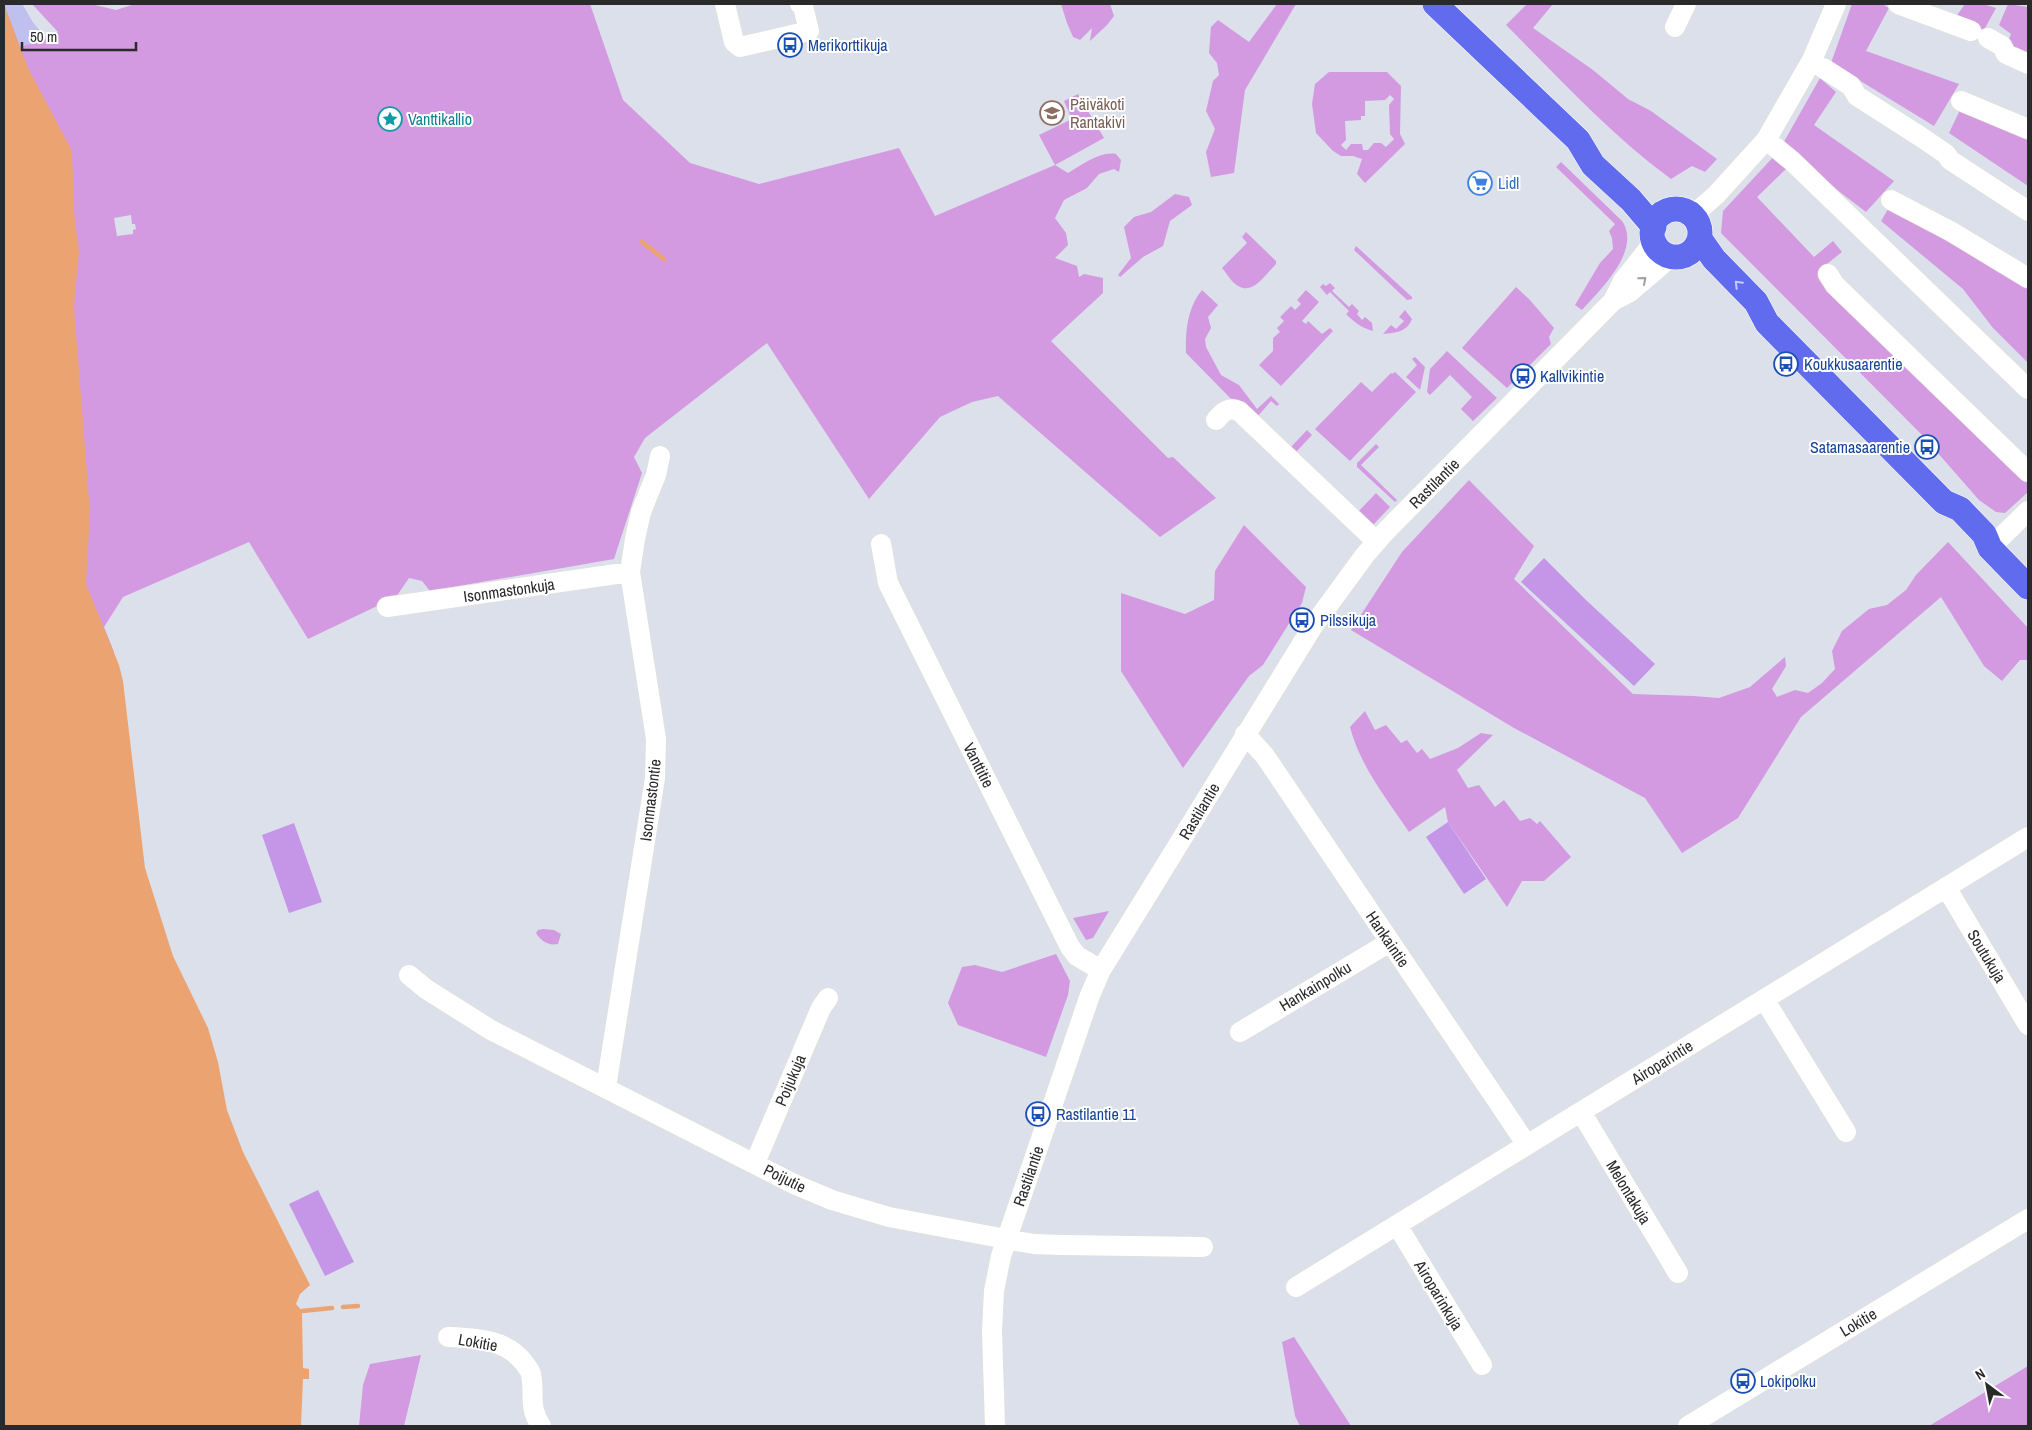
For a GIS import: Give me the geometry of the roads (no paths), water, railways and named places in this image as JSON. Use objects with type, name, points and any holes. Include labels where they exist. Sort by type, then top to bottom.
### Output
[{"type":"main road","points":[[1435,4],[1578,140],[1593,165],[1631,200],[1665,246],[1702,271],[1744,313],[1767,322]]},
{"type":"main road","points":[[1578,140],[1604,152],[1649,196],[1688,222],[1714,259],[1756,302],[1767,322],[1944,502],[1960,509],[1984,534],[1990,548],[2028,587]]},
{"type":"main road","points":[[1665,246],[1660,216],[1688,222]]},
{"type":"main road","points":[[1665,246],[1693,251],[1688,222]]},
{"type":"street","points":[[725,4],[734,42],[740,48],[809,32],[803,6],[800,4]]},
{"type":"street","points":[[1675,27],[1686,4]]},
{"type":"street","points":[[1688,222],[1716,195],[1766,140],[1812,60],[1836,4]]},
{"type":"street","points":[[1898,4],[1980,35],[2002,46],[2006,54],[2028,64]]},
{"type":"street","points":[[1823,68],[1851,86],[1857,96],[1921,137],[1946,154],[1950,160],[2028,211]]},
{"type":"street","points":[[1961,100],[2028,129]]},
{"type":"street","points":[[1775,147],[1792,161],[2028,389]]},
{"type":"street","points":[[1891,200],[1952,232],[2028,278]]},
{"type":"street","name":"Rastilantie","points":[[995,1426],[992,1331],[994,1291],[1006,1239],[1090,995],[1101,970],[1313,626],[1376,541],[1613,300],[1623,281],[1665,246]]},
{"type":"street","points":[[1828,274],[1835,285],[2028,472]]},
{"type":"street","points":[[1216,420],[1226,410],[1234,409],[1239,411],[1376,541]]},
{"type":"street","name":"Isonmastontie","points":[[606,1087],[653,788],[656,758],[655,732],[630,572],[641,512],[656,475],[660,456]]},
{"type":"street","points":[[1990,548],[2028,511]]},
{"type":"street","name":"Vanttitie","points":[[881,544],[888,584],[1070,947],[1077,956],[1101,970]]},
{"type":"street","name":"Isonmastonkuja","points":[[387,607],[630,572]]},
{"type":"street","name":"Hankaintie","points":[[1245,734],[1265,756],[1527,1145]]},
{"type":"street","name":"Airoparintie","points":[[1296,1287],[2028,837]]},
{"type":"street","name":"Soutukuja","points":[[1946,887],[2028,1025]]},
{"type":"street","name":"Hankainpolku","points":[[1240,1032],[1390,942]]},
{"type":"street","name":"Poijutie","points":[[409,975],[426,989],[491,1030],[794,1184],[857,1209],[888,1217],[1034,1244],[1203,1247]]},
{"type":"street","name":"Poijukuja","points":[[755,1163],[821,1008],[828,998]]},
{"type":"street","points":[[1764,999],[1846,1132]]},
{"type":"street","name":"Melontakuja","points":[[1581,1112],[1678,1272]]},
{"type":"street","name":"Lokitie","points":[[1688,1426],[2028,1219]]},
{"type":"street","name":"Airoparinkuja","points":[[1397,1225],[1482,1365]]},
{"type":"street","name":"Lokitie","points":[[448,1337],[497,1342],[521,1358],[530,1372],[533,1409],[540,1426]]},
{"type":"waterway","points":[[642,242],[664,259]]},
{"type":"waterway","points":[[343,1307],[358,1306]]},
{"type":"waterway","points":[[302,1311],[332,1308]]},
{"type":"place","name":"Merikorttikuja","points":[[790,45]]},
{"type":"place","name":"Päiväkoti Rantakivi","points":[[1052,113]]},
{"type":"place","name":"Vanttikallio","points":[[390,119]]},
{"type":"place","name":"Lidl","points":[[1480,183]]},
{"type":"place","name":"Koukkusaarentie","points":[[1786,364]]},
{"type":"place","name":"Kallvikintie","points":[[1523,376]]},
{"type":"place","name":"Satamasaarentie","points":[[1927,447]]},
{"type":"place","name":"Pilssikuja","points":[[1302,620]]},
{"type":"place","name":"Rastilantie 11","points":[[1038,1114]]},
{"type":"place","name":"Lokipolku","points":[[1743,1381]]}]
